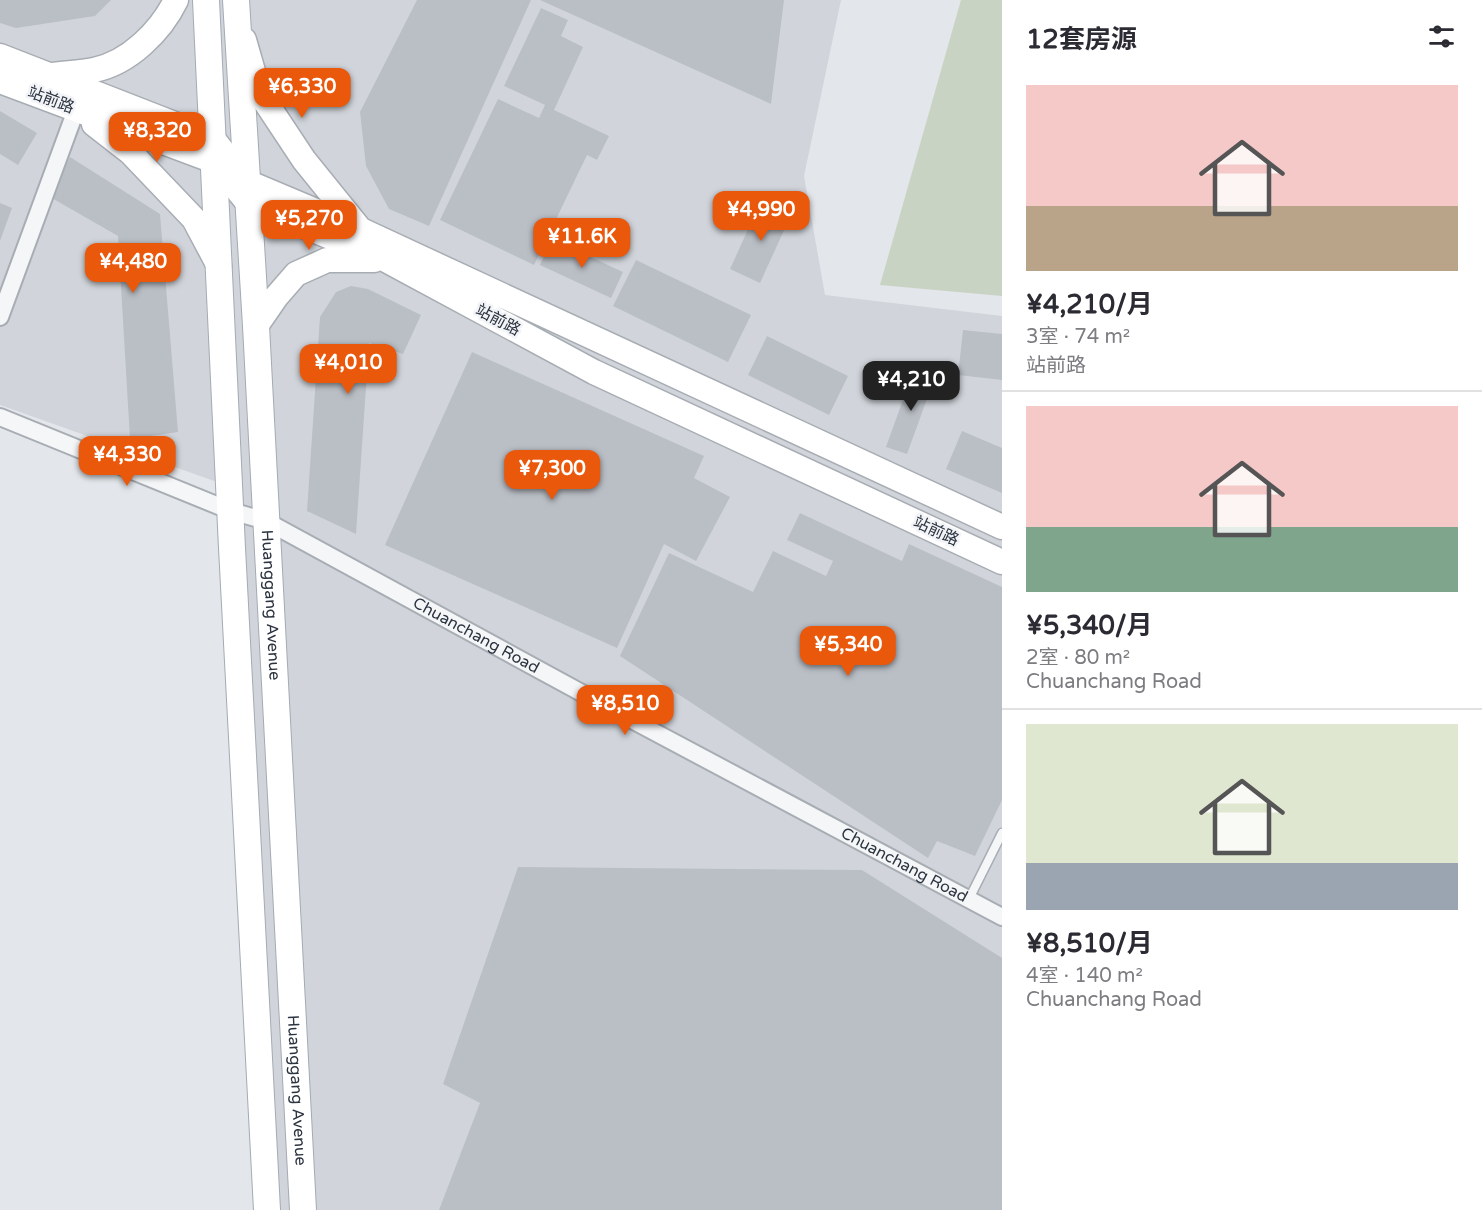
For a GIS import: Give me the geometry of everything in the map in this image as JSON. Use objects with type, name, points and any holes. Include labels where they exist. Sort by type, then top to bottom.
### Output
[{"type":"main road","points":[[206,0],[267,1210]]},
{"type":"main road","name":"Huanggang Avenue","points":[[236,6],[256,326],[303,1210]]},
{"type":"street","points":[[47,75],[95,70],[118,61],[139,47],[160,26],[177,0]]},
{"type":"street","points":[[236,6],[259,92],[304,160],[361,230]]},
{"type":"street","name":"站前路","points":[[0,56],[213,150],[248,192],[386,260],[594,372],[1002,562]]},
{"type":"street","name":"站前路","points":[[0,81],[76,110],[213,150]]},
{"type":"street","points":[[0,317],[76,110],[130,152],[194,219],[219,266]]},
{"type":"street","name":"站前路","points":[[248,192],[361,230],[1002,527]]},
{"type":"street","points":[[256,326],[276,297],[296,274],[327,260],[386,260]]},
{"type":"street","name":"Chuanchang Road","points":[[0,417],[231,511],[266,521],[602,704],[1002,917]]},
{"type":"lane","points":[[969,899],[1002,832]]},
{"type":"shaded area","points":[[0,0],[841,0],[804,176],[825,295],[1002,316],[1002,1210],[258,1210],[217,482],[0,405]]},
{"type":"green space","points":[[961,0],[1002,0],[1002,296],[880,285]]},
{"type":"building","points":[[0,0],[111,0],[95,16],[16,28],[0,23]]},
{"type":"building","points":[[417,0],[531,0],[429,226],[389,209],[366,166],[360,112]]},
{"type":"building","points":[[540,0],[784,0],[771,104]]},
{"type":"building","points":[[541,8],[568,20],[561,36],[583,47],[554,110],[609,136],[597,160],[587,155],[534,265],[440,220],[498,99],[539,118],[545,105],[504,86]]},
{"type":"building","points":[[0,111],[37,133],[18,165],[0,154]]},
{"type":"building","points":[[70,157],[160,214],[178,432],[130,439],[118,236],[50,197]]},
{"type":"building","points":[[761,201],[791,215],[760,283],[730,269]]},
{"type":"building","points":[[0,203],[12,208],[0,241]]},
{"type":"building","points":[[552,239],[623,272],[611,298],[540,265]]},
{"type":"building","points":[[636,260],[751,315],[728,362],[613,306]]},
{"type":"building","points":[[351,286],[368,289],[421,315],[403,354],[369,343],[356,534],[307,511],[320,317],[336,292]]},
{"type":"building","points":[[963,330],[1002,334],[1002,380],[958,375]]},
{"type":"building","points":[[767,336],[848,376],[829,415],[748,375]]},
{"type":"building","points":[[472,352],[704,456],[694,478],[730,497],[696,561],[664,544],[617,648],[385,545]]},
{"type":"building","points":[[914,369],[935,377],[907,454],[886,447]]},
{"type":"building","points":[[962,431],[1002,448],[1002,493],[946,469]]},
{"type":"building","points":[[800,513],[902,561],[909,544],[1002,587],[1002,800],[975,856],[937,841],[928,858],[620,656],[669,553],[753,592],[773,551],[826,576],[833,561],[787,540]]},
{"type":"building","points":[[518,867],[862,870],[1002,958],[1002,1210],[439,1210],[480,1103],[443,1084]]}]
